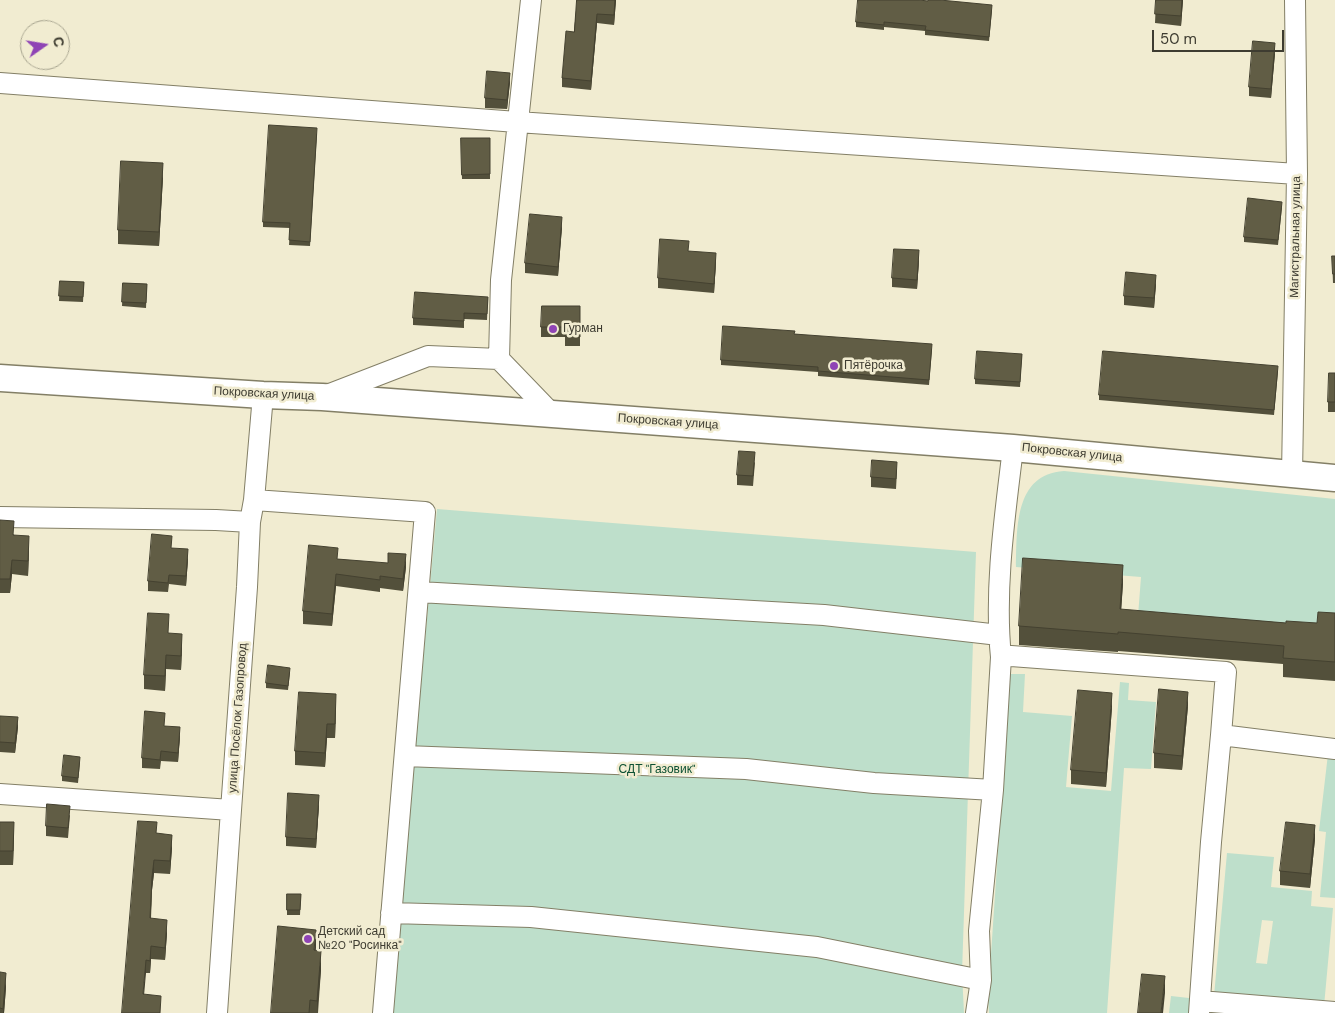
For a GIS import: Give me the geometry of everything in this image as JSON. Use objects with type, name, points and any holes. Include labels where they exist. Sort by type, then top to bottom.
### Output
[{"type":"main road","name":"Покровская улица","points":[[0,378],[322,397],[1013,448],[1335,478]]},
{"type":"street","points":[[499,360],[501,280],[531,0]]},
{"type":"street","name":"Магистральная улица","points":[[1292,475],[1297,174],[1295,0]]},
{"type":"street","points":[[0,83],[517,122],[1297,174]]},
{"type":"street","points":[[322,397],[428,356],[499,360],[552,414]]},
{"type":"street","name":"улица Посёлок Газопровод","points":[[0,794],[231,810],[250,522],[254,500],[263,395]]},
{"type":"street","points":[[976,1013],[981,980],[979,931],[993,790],[1001,657],[999,635],[1002,536],[1013,448]]},
{"type":"street","points":[[254,500],[425,512],[383,1013]]},
{"type":"street","points":[[0,517],[250,522]]},
{"type":"street","points":[[419,592],[824,616],[999,635]]},
{"type":"street","points":[[1001,657],[1226,672],[1211,842],[1200,1007],[1335,1012]]},
{"type":"street","points":[[1221,735],[1335,748]]},
{"type":"street","points":[[405,756],[746,769],[874,783],[993,790]]},
{"type":"street","points":[[217,1013],[231,810]]},
{"type":"street","points":[[391,913],[531,917],[817,946],[981,980]]},
{"type":"green space","points":[[1064,471],[1335,499],[1335,629],[1138,616],[1141,577],[1016,567],[1018,521],[1027,493],[1036,482],[1048,474]]},
{"type":"green space","name":"СДТ \"Газовик\"","points":[[437,509],[976,552],[962,973],[964,1013],[391,1013]]},
{"type":"green space","points":[[1010,674],[1025,674],[1023,712],[1072,716],[1066,787],[1111,791],[1120,682],[1129,683],[1128,700],[1156,702],[1151,769],[1124,768],[1107,1013],[989,1013],[988,998]]},
{"type":"green space","points":[[1328,754],[1335,755],[1335,898],[1320,897],[1326,832],[1319,831]]},
{"type":"green space","points":[[1227,853],[1274,857],[1271,887],[1312,891],[1311,906],[1333,908],[1324,1006],[1214,996]],"holes":[[[1262,920],[1273,921],[1267,964],[1256,963]]]},
{"type":"green space","points":[[1171,996],[1198,999],[1197,1013],[1169,1013]]},
{"type":"building","points":[[577,0],[615,0],[614,15],[597,14],[591,81],[562,78],[566,31],[574,32]]},
{"type":"building","points":[[858,0],[940,0],[992,5],[989,37],[925,30],[926,26],[884,22],[884,25],[856,22]]},
{"type":"building","points":[[1156,0],[1182,0],[1181,16],[1155,14]]},
{"type":"building","points":[[1253,41],[1275,43],[1271,89],[1249,87]]},
{"type":"building","points":[[487,71],[510,73],[507,100],[485,98]]},
{"type":"building","points":[[269,125],[317,128],[310,242],[289,240],[290,223],[263,222]]},
{"type":"building","points":[[461,138],[490,138],[490,174],[462,175]]},
{"type":"building","points":[[121,161],[163,163],[159,232],[118,230]]},
{"type":"building","points":[[1248,198],[1282,202],[1278,240],[1244,237]]},
{"type":"building","points":[[530,214],[562,217],[558,267],[525,263]]},
{"type":"building","points":[[660,239],[689,241],[688,251],[716,253],[714,284],[658,278]]},
{"type":"building","points":[[894,249],[919,250],[917,280],[892,278]]},
{"type":"building","points":[[1332,256],[1335,256],[1335,274],[1333,274]]},
{"type":"building","points":[[1126,272],[1156,275],[1154,298],[1124,296]]},
{"type":"building","points":[[60,281],[84,282],[83,297],[59,296]]},
{"type":"building","points":[[123,283],[147,284],[146,303],[122,302]]},
{"type":"building","points":[[415,292],[488,297],[487,314],[464,313],[464,321],[413,318]]},
{"type":"building","points":[[542,306],[580,306],[580,337],[565,336],[565,327],[541,327]]},
{"type":"building","points":[[723,326],[795,331],[794,334],[932,344],[929,380],[818,371],[818,367],[721,360]]},
{"type":"building","points":[[977,351],[1022,354],[1020,382],[975,379]]},
{"type":"building","points":[[1103,351],[1278,366],[1274,410],[1099,395]]},
{"type":"building","points":[[1329,373],[1335,373],[1335,402],[1328,402]]},
{"type":"building","points":[[739,451],[755,452],[753,476],[737,475]]},
{"type":"building","points":[[872,460],[897,462],[896,479],[871,477]]},
{"type":"building","points":[[0,520],[14,521],[13,535],[29,536],[28,561],[12,560],[10,579],[0,579]]},
{"type":"building","points":[[152,534],[172,536],[171,548],[188,549],[186,576],[169,575],[168,583],[148,581]]},
{"type":"building","points":[[309,545],[338,548],[337,559],[388,563],[388,553],[406,554],[403,579],[380,576],[380,580],[336,574],[332,614],[303,611]]},
{"type":"building","points":[[1023,558],[1123,565],[1120,609],[1286,623],[1286,621],[1317,623],[1318,612],[1335,613],[1335,662],[1283,658],[1284,646],[1019,626]]},
{"type":"building","points":[[148,613],[169,614],[168,633],[182,634],[181,656],[166,655],[165,676],[144,675]]},
{"type":"building","points":[[268,665],[290,668],[288,686],[266,683]]},
{"type":"building","points":[[1159,689],[1188,692],[1182,756],[1154,753]]},
{"type":"building","points":[[1078,690],[1112,693],[1106,773],[1071,770]]},
{"type":"building","points":[[299,692],[336,694],[335,724],[327,724],[325,753],[295,751]]},
{"type":"building","points":[[145,711],[165,713],[164,726],[180,727],[178,753],[161,751],[160,760],[142,758]]},
{"type":"building","points":[[0,716],[18,717],[15,743],[0,742]]},
{"type":"building","points":[[64,755],[80,757],[78,778],[62,776]]},
{"type":"building","points":[[288,793],[319,795],[316,839],[286,837]]},
{"type":"building","points":[[47,804],[70,806],[68,828],[46,826]]},
{"type":"building","points":[[138,821],[157,822],[156,833],[172,835],[170,861],[154,860],[152,877],[150,918],[167,920],[165,948],[151,946],[150,961],[146,960],[143,994],[161,996],[160,1013],[122,1013]]},
{"type":"building","points":[[0,822],[14,822],[13,851],[0,851]]},
{"type":"building","points":[[1286,822],[1315,825],[1310,874],[1280,871]]},
{"type":"building","points":[[287,894],[301,894],[300,910],[287,910]]},
{"type":"building","points":[[278,926],[316,930],[314,950],[321,951],[317,1001],[310,1000],[309,1013],[271,1013]]},
{"type":"building","points":[[0,972],[6,973],[3,1009],[0,1008]]},
{"type":"building","points":[[1142,974],[1165,976],[1161,1013],[1138,1013]]},
{"type":"place","name":"Гурман","points":[[553,329]]},
{"type":"place","name":"Пятёрочка","points":[[834,366]]},
{"type":"place","name":"Детский сад №20 \"Росинка\"","points":[[308,939]]}]
